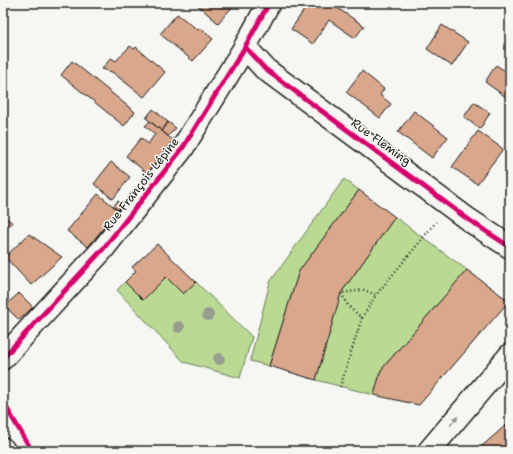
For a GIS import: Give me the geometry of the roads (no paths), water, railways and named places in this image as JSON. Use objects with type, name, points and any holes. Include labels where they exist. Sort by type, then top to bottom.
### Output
[{"type":"street","name":"Rue François Lépine","points":[[3,358],[103,249],[182,149],[245,47],[269,3]]},
{"type":"street","name":"Rue Fleming","points":[[245,47],[264,69],[450,205],[510,246]]},
{"type":"street","points":[[429,451],[510,355]]}]
